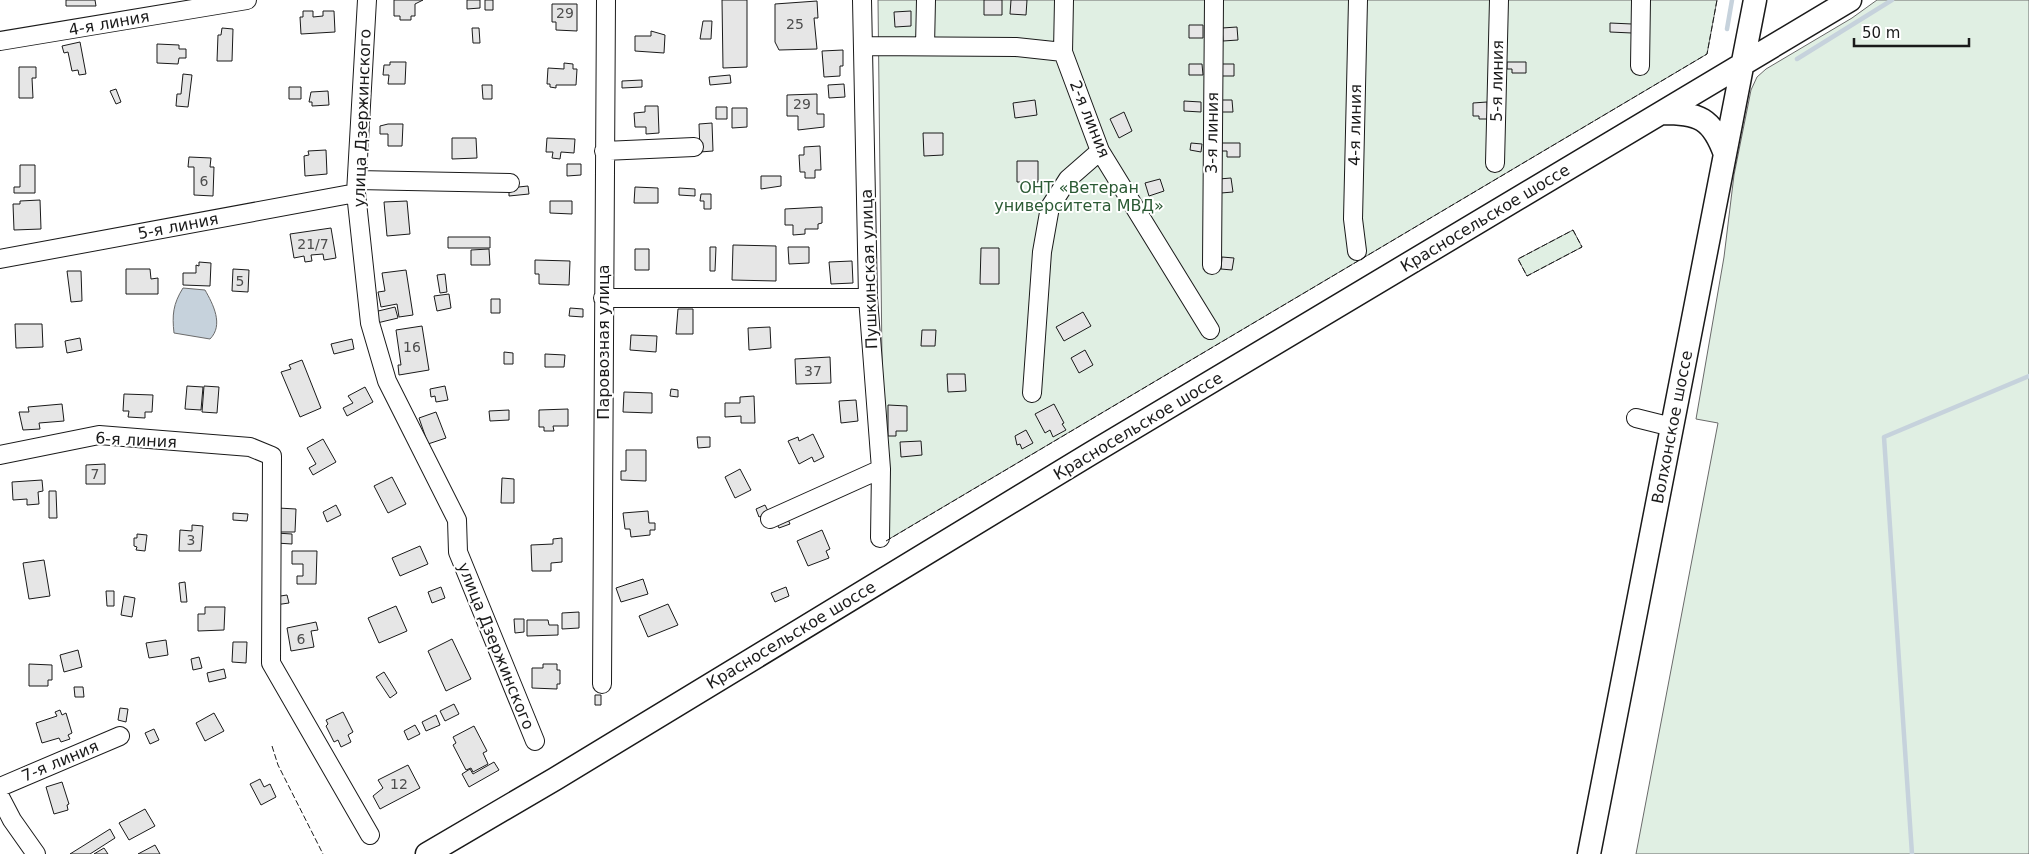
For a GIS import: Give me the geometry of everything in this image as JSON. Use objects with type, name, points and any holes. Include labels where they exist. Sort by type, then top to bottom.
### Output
[{"type":"main road","name":"Волхонское шоссе","points":[[1589,854],[1755,0]]},
{"type":"main road","name":"Красносельское шоссе","points":[[427,854],[572,769],[1090,454],[1850,0]]},
{"type":"main road","points":[[1662,112],[1692,115],[1714,128],[1725,154]]},
{"type":"street","name":"4-я линия","points":[[0,42],[247,0]]},
{"type":"street","name":"улица Дзержинского","points":[[367,0],[356,186],[370,323],[387,381],[457,520],[458,552],[535,741]]},
{"type":"street","name":"Паровозная улица","points":[[602,684],[606,0]]},
{"type":"street","name":"Пушкинская улица","points":[[862,0],[868,298],[881,469],[880,538]]},
{"type":"street","points":[[925,46],[926,0]]},
{"type":"street","name":"2-я линия","points":[[1064,0],[1063,52],[1100,151],[1210,330]]},
{"type":"street","name":"3-я линия","points":[[1212,265],[1214,0]]},
{"type":"street","name":"4-я линия","points":[[1357,251],[1353,219],[1358,0]]},
{"type":"street","name":"5-я линия","points":[[1495,163],[1499,0]]},
{"type":"street","points":[[1640,66],[1641,0]]},
{"type":"street","points":[[863,46],[1016,47],[1063,52]]},
{"type":"street","points":[[604,151],[694,147]]},
{"type":"street","points":[[1032,393],[1042,252],[1050,207],[1068,178],[1100,151]]},
{"type":"street","name":"5-я линия","points":[[0,259],[356,186],[510,183]]},
{"type":"street","points":[[603,298],[868,298]]},
{"type":"street","points":[[1636,418],[1672,427]]},
{"type":"street","name":"6-я линия","points":[[0,455],[98,436],[250,447],[272,456],[271,663],[370,835]]},
{"type":"street","points":[[770,519],[881,469]]},
{"type":"street","name":"7-я линия","points":[[0,787],[120,736]]},
{"type":"street","points":[[0,797],[12,820],[36,854]]},
{"type":"green space","name":"ОНТ «Ветеран университета МВД»","points":[[878,0],[1717,0],[1707,54],[884,542]]},
{"type":"green space","points":[[1877,0],[2029,0],[2029,854],[1636,854],[1718,423],[1696,419],[1724,257],[1734,175],[1751,90],[1757,77],[1766,69],[1852,18]]},
{"type":"green space","points":[[1573,230],[1582,247],[1527,276],[1518,259]]},
{"type":"shaded area","points":[[183,288],[205,290],[214,308],[217,321],[214,333],[210,339],[174,333],[174,310]]},
{"type":"building","points":[[66,0],[95,0],[96,6],[66,6]]},
{"type":"building","points":[[394,0],[423,0],[415,4],[415,16],[411,16],[411,20],[400,20],[400,16],[394,16]]},
{"type":"building","points":[[467,0],[480,0],[480,8],[467,9]]},
{"type":"building","points":[[485,0],[493,0],[493,10],[485,10]]},
{"type":"building","points":[[722,0],[747,0],[747,67],[723,68]]},
{"type":"building","points":[[984,0],[1002,0],[1002,15],[984,15]]},
{"type":"building","points":[[1011,0],[1027,0],[1026,15],[1010,14]]},
{"type":"building","points":[[817,1],[818,18],[814,18],[817,49],[779,50],[775,42],[775,4]]},
{"type":"building","points":[[552,4],[577,4],[577,31],[556,30],[556,22],[552,22]]},
{"type":"building","points":[[303,11],[313,11],[313,17],[323,16],[323,11],[334,11],[335,32],[301,34],[300,17],[303,17]]},
{"type":"building","points":[[911,11],[911,26],[895,27],[894,12]]},
{"type":"building","points":[[703,21],[712,21],[711,39],[700,39]]},
{"type":"building","points":[[1610,23],[1632,24],[1632,33],[1610,32]]},
{"type":"building","points":[[1189,25],[1203,25],[1203,38],[1189,38]]},
{"type":"building","points":[[1237,27],[1238,40],[1223,41],[1222,28]]},
{"type":"building","points":[[222,28],[233,29],[232,61],[217,61],[218,35],[221,35]]},
{"type":"building","points":[[472,28],[479,28],[480,43],[473,43]]},
{"type":"building","points":[[651,31],[665,35],[664,53],[635,51],[635,36],[651,36]]},
{"type":"building","points":[[80,42],[86,74],[79,75],[78,70],[72,71],[68,52],[64,53],[62,46]]},
{"type":"building","points":[[157,44],[179,45],[179,49],[186,49],[186,58],[179,58],[178,64],[157,63]]},
{"type":"building","points":[[843,50],[843,66],[840,66],[840,76],[824,77],[822,51]]},
{"type":"building","points":[[390,62],[406,62],[405,84],[388,84],[389,75],[383,75],[384,65],[390,65]]},
{"type":"building","points":[[1507,62],[1526,62],[1526,73],[1512,73],[1512,69],[1507,69]]},
{"type":"building","points":[[564,63],[573,64],[573,69],[577,69],[576,85],[556,85],[556,88],[550,87],[550,84],[547,84],[548,68],[564,69]]},
{"type":"building","points":[[1189,64],[1202,64],[1203,75],[1189,75]]},
{"type":"building","points":[[1221,64],[1234,64],[1234,76],[1221,76]]},
{"type":"building","points":[[19,67],[36,67],[36,78],[32,78],[33,98],[19,98]]},
{"type":"building","points":[[183,74],[192,75],[188,107],[176,106],[177,94],[181,94]]},
{"type":"building","points":[[730,75],[731,83],[710,85],[709,77]]},
{"type":"building","points":[[642,80],[642,87],[622,88],[622,81]]},
{"type":"building","points":[[844,84],[845,97],[829,98],[828,85]]},
{"type":"building","points":[[482,85],[492,85],[492,99],[483,99]]},
{"type":"building","points":[[289,87],[301,87],[301,99],[289,99]]},
{"type":"building","points":[[116,89],[121,102],[116,104],[110,91]]},
{"type":"building","points":[[328,91],[329,105],[312,106],[312,102],[309,102],[311,92]]},
{"type":"building","points":[[817,94],[817,114],[824,114],[824,127],[798,130],[798,116],[787,116],[787,95]]},
{"type":"building","points":[[1035,100],[1037,115],[1015,118],[1013,103]]},
{"type":"building","points":[[1220,100],[1232,100],[1233,112],[1221,112]]},
{"type":"building","points":[[1184,101],[1201,102],[1201,112],[1184,111]]},
{"type":"building","points":[[1487,102],[1488,119],[1479,119],[1479,116],[1473,116],[1473,103]]},
{"type":"building","points":[[645,106],[658,106],[659,133],[646,134],[646,127],[635,127],[634,113],[645,112]]},
{"type":"building","points":[[716,107],[727,107],[727,119],[716,119]]},
{"type":"building","points":[[732,108],[747,108],[747,127],[732,128]]},
{"type":"building","points":[[1124,112],[1132,131],[1119,138],[1110,119]]},
{"type":"building","points":[[712,123],[713,151],[700,152],[699,124]]},
{"type":"building","points":[[403,124],[402,146],[388,146],[388,134],[380,134],[380,126]]},
{"type":"building","points":[[923,133],[943,133],[943,155],[924,156]]},
{"type":"building","points":[[452,138],[476,138],[477,158],[452,159]]},
{"type":"building","points":[[547,138],[575,139],[574,153],[561,152],[560,159],[552,158],[553,152],[546,152]]},
{"type":"building","points":[[1191,143],[1202,144],[1201,152],[1190,150]]},
{"type":"building","points":[[1220,143],[1240,143],[1240,157],[1227,157],[1227,151],[1221,151]]},
{"type":"building","points":[[820,146],[821,170],[815,170],[815,178],[805,178],[805,172],[800,172],[799,155],[804,155],[804,147]]},
{"type":"building","points":[[326,150],[327,174],[305,176],[304,156],[309,155],[308,151]]},
{"type":"building","points":[[189,157],[211,158],[210,167],[214,167],[213,196],[194,195],[194,167],[188,167]]},
{"type":"building","points":[[1017,161],[1038,161],[1038,182],[1017,182]]},
{"type":"building","points":[[567,164],[581,164],[581,175],[567,176]]},
{"type":"building","points":[[20,165],[35,165],[35,193],[14,193],[14,187],[20,187]]},
{"type":"building","points":[[761,176],[781,176],[781,186],[761,189]]},
{"type":"building","points":[[1231,178],[1233,192],[1221,193],[1219,179]]},
{"type":"building","points":[[1160,179],[1164,191],[1149,196],[1145,183]]},
{"type":"building","points":[[528,186],[529,194],[509,196],[509,188]]},
{"type":"building","points":[[635,187],[658,188],[658,203],[634,203]]},
{"type":"building","points":[[679,188],[695,189],[695,196],[679,195]]},
{"type":"building","points":[[701,194],[711,194],[711,209],[704,209],[704,201],[700,201]]},
{"type":"building","points":[[40,200],[41,229],[14,230],[13,204],[20,204],[20,201]]},
{"type":"building","points":[[407,201],[410,234],[387,236],[384,202]]},
{"type":"building","points":[[550,201],[572,201],[572,214],[550,213]]},
{"type":"building","points":[[822,207],[822,223],[818,224],[818,229],[805,229],[805,234],[793,235],[793,225],[785,225],[785,209]]},
{"type":"building","points":[[331,228],[336,258],[324,260],[323,254],[311,255],[312,261],[305,262],[304,256],[294,258],[290,234]]},
{"type":"building","points":[[448,237],[490,237],[490,248],[448,248]]},
{"type":"building","points":[[733,245],[776,246],[776,281],[732,280]]},
{"type":"building","points":[[710,247],[716,247],[715,271],[710,271]]},
{"type":"building","points":[[788,247],[809,247],[809,263],[789,264]]},
{"type":"building","points":[[981,248],[999,248],[999,284],[980,284]]},
{"type":"building","points":[[489,249],[490,265],[471,265],[471,250]]},
{"type":"building","points":[[635,249],[649,249],[649,270],[635,270]]},
{"type":"building","points":[[1222,257],[1234,258],[1232,270],[1221,269]]},
{"type":"building","points":[[535,260],[570,261],[569,285],[539,284],[539,274],[535,274]]},
{"type":"building","points":[[852,261],[853,283],[831,284],[829,262]]},
{"type":"building","points":[[199,262],[211,263],[210,286],[183,285],[183,273],[196,273],[196,265],[199,266]]},
{"type":"building","points":[[126,269],[150,269],[151,279],[158,278],[158,294],[126,294]]},
{"type":"building","points":[[233,269],[249,270],[248,292],[232,291]]},
{"type":"building","points":[[406,270],[413,315],[399,317],[397,304],[381,307],[378,292],[385,291],[382,273]]},
{"type":"building","points":[[67,271],[81,271],[82,301],[71,302]]},
{"type":"building","points":[[445,274],[447,292],[440,293],[437,275]]},
{"type":"building","points":[[449,294],[451,308],[437,311],[434,296]]},
{"type":"building","points":[[491,299],[500,299],[500,313],[491,313]]},
{"type":"building","points":[[395,307],[398,318],[377,323],[374,312]]},
{"type":"building","points":[[570,308],[583,309],[583,317],[569,316]]},
{"type":"building","points":[[678,309],[693,309],[693,334],[676,334]]},
{"type":"building","points":[[1083,312],[1091,326],[1064,341],[1056,327]]},
{"type":"building","points":[[15,324],[42,324],[43,347],[16,348]]},
{"type":"building","points":[[422,326],[429,370],[399,375],[398,365],[401,365],[396,330]]},
{"type":"building","points":[[770,327],[771,348],[749,350],[748,328]]},
{"type":"building","points":[[922,330],[936,330],[935,346],[921,346]]},
{"type":"building","points":[[631,335],[657,336],[656,352],[630,350]]},
{"type":"building","points":[[80,338],[82,350],[67,353],[65,341]]},
{"type":"building","points":[[352,339],[354,349],[334,354],[331,344]]},
{"type":"building","points":[[1085,350],[1093,365],[1079,373],[1071,358]]},
{"type":"building","points":[[504,352],[513,353],[513,364],[504,364]]},
{"type":"building","points":[[545,354],[565,355],[564,367],[545,367]]},
{"type":"building","points":[[830,357],[831,383],[796,384],[795,359]]},
{"type":"building","points":[[302,360],[321,408],[300,417],[281,372],[291,369],[289,365]]},
{"type":"building","points":[[947,374],[965,374],[966,391],[948,392]]},
{"type":"building","points":[[187,386],[203,387],[201,410],[185,409]]},
{"type":"building","points":[[204,386],[219,387],[217,413],[202,412]]},
{"type":"building","points":[[445,386],[448,400],[436,402],[435,396],[431,397],[430,389]]},
{"type":"building","points":[[365,387],[373,402],[347,416],[343,408],[353,403],[348,396]]},
{"type":"building","points":[[671,389],[678,390],[678,397],[670,396]]},
{"type":"building","points":[[624,392],[652,393],[652,413],[623,412]]},
{"type":"building","points":[[124,394],[153,395],[152,412],[145,412],[145,418],[128,417],[129,411],[123,411]]},
{"type":"building","points":[[754,396],[755,423],[741,423],[741,416],[725,417],[725,403],[740,403],[740,397]]},
{"type":"building","points":[[856,400],[858,421],[841,423],[839,401]]},
{"type":"building","points":[[62,404],[64,421],[39,423],[40,429],[23,430],[19,412],[29,412],[28,407]]},
{"type":"building","points":[[1054,404],[1066,430],[1053,437],[1050,430],[1045,433],[1035,414]]},
{"type":"building","points":[[888,405],[907,406],[907,431],[896,431],[896,436],[888,436]]},
{"type":"building","points":[[568,409],[568,426],[553,426],[554,431],[544,431],[544,427],[539,427],[539,410]]},
{"type":"building","points":[[509,410],[509,420],[490,421],[489,411]]},
{"type":"building","points":[[436,412],[446,438],[428,444],[419,418]]},
{"type":"building","points":[[1026,430],[1033,443],[1022,449],[1020,444],[1017,445],[1015,436]]},
{"type":"building","points":[[813,434],[824,457],[814,462],[812,457],[799,464],[788,441],[798,437],[799,441]]},
{"type":"building","points":[[697,437],[710,437],[710,447],[698,448]]},
{"type":"building","points":[[323,439],[336,462],[313,475],[309,468],[316,464],[307,448]]},
{"type":"building","points":[[921,441],[922,455],[901,457],[900,442]]},
{"type":"building","points":[[626,450],[646,450],[646,481],[621,480],[621,471],[626,471]]},
{"type":"building","points":[[105,464],[105,484],[86,484],[86,465]]},
{"type":"building","points":[[740,469],[751,490],[735,498],[725,477]]},
{"type":"building","points":[[392,477],[406,504],[388,513],[374,486]]},
{"type":"building","points":[[502,478],[514,479],[514,503],[501,503]]},
{"type":"building","points":[[42,480],[43,491],[38,492],[39,504],[27,505],[27,499],[13,500],[12,482]]},
{"type":"building","points":[[49,491],[56,491],[57,518],[49,518]]},
{"type":"building","points":[[336,505],[341,515],[327,522],[323,512]]},
{"type":"building","points":[[765,505],[769,513],[759,517],[756,509]]},
{"type":"building","points":[[278,508],[296,509],[295,532],[277,532]]},
{"type":"building","points":[[648,511],[649,523],[655,523],[655,530],[650,530],[650,535],[631,537],[630,529],[625,529],[623,513]]},
{"type":"building","points":[[233,513],[248,514],[247,521],[233,520]]},
{"type":"building","points":[[787,517],[790,524],[779,528],[776,522]]},
{"type":"building","points":[[192,525],[203,526],[201,551],[179,551],[180,530],[192,531]]},
{"type":"building","points":[[822,530],[830,549],[826,551],[829,558],[808,566],[797,541]]},
{"type":"building","points":[[276,533],[292,534],[292,544],[276,543]]},
{"type":"building","points":[[137,534],[147,535],[145,551],[136,550],[137,547],[134,546],[134,538],[137,538]]},
{"type":"building","points":[[562,538],[562,562],[551,563],[551,571],[532,571],[531,545],[553,544],[553,539]]},
{"type":"building","points":[[420,546],[428,564],[400,576],[392,558]]},
{"type":"building","points":[[292,551],[317,551],[316,584],[297,584],[297,576],[303,576],[303,564],[292,564]]},
{"type":"building","points":[[44,560],[50,596],[29,599],[23,563]]},
{"type":"building","points":[[643,579],[648,594],[621,602],[616,588]]},
{"type":"building","points":[[185,582],[187,602],[181,602],[179,583]]},
{"type":"building","points":[[441,587],[445,598],[432,603],[428,592]]},
{"type":"building","points":[[786,587],[789,596],[775,602],[771,593]]},
{"type":"building","points":[[106,591],[114,591],[114,606],[107,606]]},
{"type":"building","points":[[287,595],[289,603],[275,605],[274,597]]},
{"type":"building","points":[[124,596],[135,598],[132,617],[121,615]]},
{"type":"building","points":[[668,604],[678,625],[648,637],[639,616]]},
{"type":"building","points":[[396,606],[407,631],[379,643],[368,618]]},
{"type":"building","points":[[205,607],[225,607],[224,630],[198,631],[198,614],[205,614]]},
{"type":"building","points":[[579,612],[579,628],[562,629],[562,613]]},
{"type":"building","points":[[514,619],[524,619],[524,632],[515,633]]},
{"type":"building","points":[[527,620],[548,620],[549,625],[558,625],[558,635],[527,636]]},
{"type":"building","points":[[316,622],[318,630],[311,631],[314,647],[291,651],[287,628]]},
{"type":"building","points":[[452,639],[471,679],[446,691],[428,651]]},
{"type":"building","points":[[166,640],[168,655],[149,658],[146,643]]},
{"type":"building","points":[[233,642],[247,642],[246,663],[232,662]]},
{"type":"building","points":[[78,650],[82,667],[64,672],[60,655]]},
{"type":"building","points":[[199,657],[202,668],[193,670],[191,659]]},
{"type":"building","points":[[29,664],[52,665],[52,680],[48,680],[48,686],[29,686]]},
{"type":"building","points":[[543,664],[557,664],[557,670],[560,670],[560,684],[557,684],[557,689],[532,688],[532,668],[543,668]]},
{"type":"building","points":[[224,669],[226,678],[209,682],[207,673]]},
{"type":"building","points":[[384,672],[397,693],[390,698],[376,677]]},
{"type":"building","points":[[74,687],[83,687],[84,697],[75,697]]},
{"type":"building","points":[[595,695],[601,695],[601,705],[595,705]]},
{"type":"building","points":[[454,704],[459,714],[445,721],[440,711]]},
{"type":"building","points":[[120,708],[128,709],[126,722],[118,720]]},
{"type":"building","points":[[60,710],[62,715],[66,713],[72,733],[68,735],[70,739],[61,742],[59,738],[42,743],[36,723],[57,716],[55,712]]},
{"type":"building","points":[[343,712],[353,732],[348,735],[351,742],[341,747],[338,740],[334,742],[326,726],[328,724],[326,720]]},
{"type":"building","points":[[214,713],[224,731],[205,741],[196,723]]},
{"type":"building","points":[[436,715],[440,725],[426,731],[422,722]]},
{"type":"building","points":[[415,725],[420,734],[408,740],[404,731]]},
{"type":"building","points":[[474,726],[487,751],[483,753],[488,764],[473,772],[471,768],[466,770],[453,745],[456,743],[453,737]]},
{"type":"building","points":[[154,729],[159,740],[150,744],[145,733]]},
{"type":"building","points":[[494,762],[499,770],[469,787],[462,774],[470,769],[473,774]]},
{"type":"building","points":[[408,765],[420,788],[380,809],[373,796],[383,788],[378,780]]},
{"type":"building","points":[[260,779],[264,787],[270,784],[276,797],[261,805],[250,784]]},
{"type":"building","points":[[62,782],[69,804],[67,805],[68,810],[54,814],[46,787]]},
{"type":"building","points":[[145,809],[155,826],[129,840],[119,823]]},
{"type":"building","points":[[110,829],[115,838],[90,854],[70,854]]},
{"type":"building","points":[[155,845],[160,854],[138,854]]},
{"type":"building","points":[[104,848],[108,854],[94,854]]},
{"type":"waterway","points":[[1727,29],[1732,0]]},
{"type":"waterway","points":[[1797,59],[1892,0]]},
{"type":"waterway","points":[[1912,854],[1884,437],[2029,376]]},
{"type":"fence","points":[[886,541],[1707,54],[1717,0]]},
{"type":"fence","points":[[1573,230],[1582,247],[1527,276],[1518,259],[1573,230]]},
{"type":"fence","points":[[272,746],[278,765],[323,854]]}]
